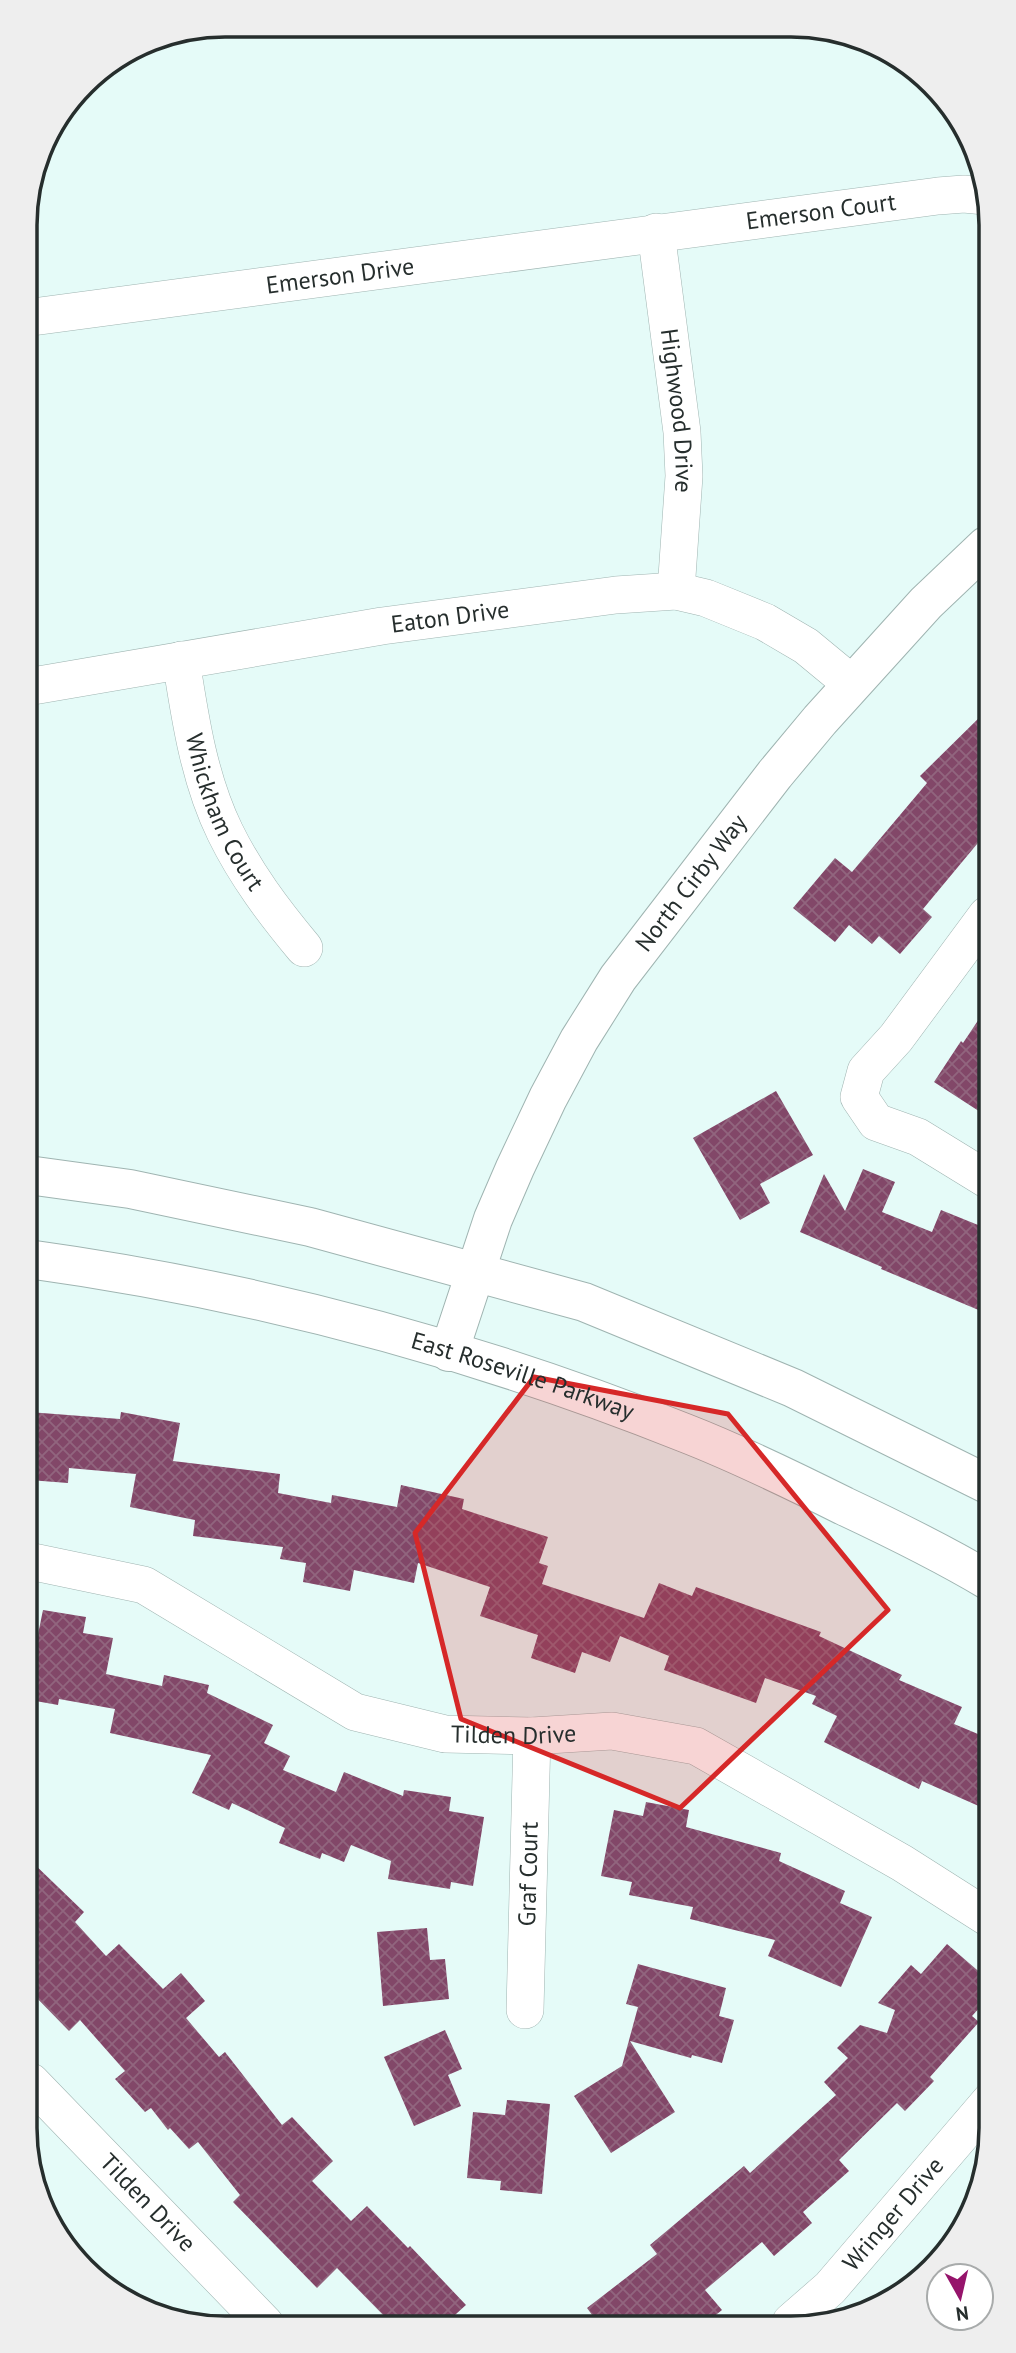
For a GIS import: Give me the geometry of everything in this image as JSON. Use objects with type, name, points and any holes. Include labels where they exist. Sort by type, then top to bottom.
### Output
[{"type":"main road","name":"North Cirby Way","points":[[449,1352],[499,1206],[548,1098],[579,1040],[618,978],[775,774],[926,603],[979,553]]},
{"type":"main road","points":[[37,1176],[130,1189],[310,1227],[584,1302],[793,1388],[979,1480]]},
{"type":"main road","name":"East Roseville Parkway","points":[[37,1260],[115,1271],[282,1306],[449,1352],[563,1388],[687,1434],[760,1465],[904,1535],[979,1576]]},
{"type":"street","name":"Emerson Court","points":[[656,233],[938,196],[977,195]]},
{"type":"street","name":"Emerson Drive","points":[[37,316],[656,233]]},
{"type":"street","name":"Highwood Drive","points":[[656,233],[684,465],[676,591]]},
{"type":"street","name":"Eaton Drive","points":[[37,685],[396,624],[616,595],[676,591],[706,598],[765,622],[806,646],[852,684]]},
{"type":"street","name":"Whickham Court","points":[[181,660],[197,748],[225,831],[250,877],[276,915],[304,948]]},
{"type":"street","points":[[979,926],[896,1038],[866,1071],[859,1097],[876,1122],[918,1137],[979,1174]]},
{"type":"street","name":"Tilden Drive","points":[[37,1563],[144,1585],[355,1712],[445,1734],[532,1737],[612,1731],[696,1746],[902,1863],[979,1913]]},
{"type":"street","name":"Graf Court","points":[[525,2010],[532,1737]]},
{"type":"street","name":"Tilden Drive","points":[[37,2088],[257,2316]]},
{"type":"street","name":"Wringer Drive","points":[[798,2316],[830,2288],[979,2114]]},
{"type":"highlighted area","points":[[534,1377],[728,1414],[888,1610],[680,1808],[461,1719],[415,1533]]},
{"type":"building","points":[[979,718],[979,842],[923,909],[932,917],[900,954],[879,936],[872,944],[849,925],[835,942],[793,908],[835,858],[852,872],[927,783],[920,776]]},
{"type":"building","points":[[979,1019],[979,1111],[934,1082],[961,1041],[963,1043]]},
{"type":"building","points":[[776,1091],[813,1155],[760,1184],[770,1203],[740,1220],[693,1138]]},
{"type":"building","points":[[863,1169],[895,1182],[882,1212],[932,1232],[941,1210],[979,1225],[979,1310],[800,1232],[824,1174],[845,1211]]},
{"type":"building","points":[[121,1412],[180,1423],[173,1461],[280,1474],[278,1493],[331,1503],[332,1495],[397,1507],[401,1485],[464,1499],[462,1509],[548,1537],[539,1563],[548,1566],[542,1584],[644,1618],[659,1583],[692,1596],[696,1587],[821,1632],[819,1636],[902,1675],[899,1680],[962,1707],[954,1724],[979,1734],[979,1806],[922,1781],[919,1789],[824,1742],[837,1716],[812,1704],[816,1696],[765,1678],[756,1703],[664,1670],[669,1656],[620,1636],[610,1662],[582,1652],[575,1673],[531,1658],[538,1635],[480,1616],[490,1587],[418,1563],[414,1583],[354,1570],[350,1591],[303,1582],[306,1563],[280,1559],[283,1547],[193,1536],[195,1520],[130,1507],[136,1474],[69,1468],[68,1483],[37,1481],[37,1413],[120,1419]]},
{"type":"building","points":[[43,1610],[86,1617],[83,1633],[113,1638],[106,1674],[162,1686],[164,1675],[209,1685],[207,1693],[273,1725],[264,1743],[290,1756],[283,1770],[336,1792],[344,1772],[403,1796],[404,1790],[451,1797],[449,1811],[484,1817],[473,1886],[451,1882],[450,1889],[388,1879],[391,1861],[351,1845],[344,1862],[322,1853],[320,1859],[279,1843],[285,1828],[232,1803],[229,1810],[192,1793],[211,1755],[110,1733],[115,1709],[59,1699],[58,1705],[37,1701],[37,1639]]},
{"type":"building","points":[[646,1802],[689,1810],[686,1827],[781,1853],[779,1861],[845,1891],[840,1903],[872,1917],[841,1987],[768,1956],[775,1940],[690,1919],[693,1907],[629,1895],[632,1882],[601,1876],[614,1810],[643,1816]]},
{"type":"building","points":[[37,1867],[84,1912],[75,1922],[106,1956],[119,1944],[163,1989],[181,1973],[205,2001],[186,2018],[219,2057],[225,2052],[282,2125],[292,2117],[333,2161],[312,2181],[351,2221],[367,2206],[408,2248],[410,2246],[466,2305],[454,2316],[384,2316],[337,2268],[317,2288],[233,2202],[240,2195],[198,2142],[189,2149],[170,2128],[168,2130],[151,2108],[145,2112],[115,2079],[125,2071],[80,2020],[69,2031],[37,1998]]},
{"type":"building","points":[[427,1928],[430,1960],[445,1959],[449,1999],[383,2006],[377,1932]]},
{"type":"building","points":[[947,1944],[979,1972],[979,2008],[972,2016],[979,2022],[930,2077],[934,2081],[905,2111],[897,2103],[839,2160],[849,2171],[803,2212],[812,2223],[774,2256],[762,2242],[705,2290],[722,2310],[714,2316],[593,2316],[587,2308],[657,2254],[650,2245],[744,2166],[750,2173],[836,2095],[824,2082],[848,2058],[837,2048],[860,2025],[887,2033],[895,2010],[878,2003],[911,1965],[921,1974]]},
{"type":"building","points":[[638,1964],[726,1988],[719,2016],[734,2020],[722,2063],[692,2055],[691,2058],[630,2041],[675,2112],[611,2153],[574,2096],[622,2066],[638,2007],[626,2004]]},
{"type":"building","points":[[445,2030],[462,2069],[448,2075],[461,2106],[414,2126],[384,2057]]},
{"type":"building","points":[[507,2100],[550,2104],[542,2194],[500,2190],[501,2181],[467,2178],[473,2112],[505,2115]]}]
